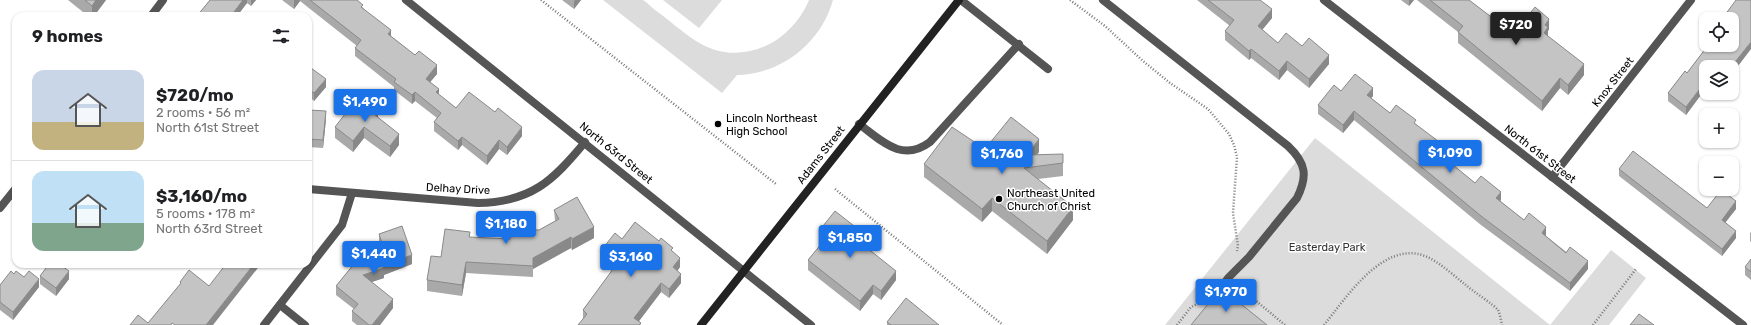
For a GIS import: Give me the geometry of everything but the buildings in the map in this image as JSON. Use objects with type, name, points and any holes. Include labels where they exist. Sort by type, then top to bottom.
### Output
[{"type":"main road","name":"Adams Street","points":[[701,325],[859,124],[960,0]]},
{"type":"street","points":[[154,12],[163,0]]},
{"type":"street","name":"North 63rd Street","points":[[406,0],[585,142],[811,325]]},
{"type":"street","points":[[960,0],[1048,68]]},
{"type":"street","points":[[1103,0],[1288,146],[1295,152],[1303,165],[1304,179],[1302,188],[1297,198],[1249,257],[1204,304]]},
{"type":"street","name":"North 61st Street","points":[[1324,0],[1743,325]]},
{"type":"street","name":"Knox Street","points":[[1552,177],[1691,0]]},
{"type":"street","points":[[859,124],[892,148],[902,152],[922,149],[1018,44]]},
{"type":"street","name":"Delhay Drive","points":[[312,189],[478,203],[503,201],[524,195],[550,180],[563,169],[585,142]]},
{"type":"street","points":[[0,208],[12,193]]},
{"type":"street","points":[[312,264],[342,225],[352,193]]},
{"type":"street","points":[[264,325],[309,268]]},
{"type":"street","points":[[280,305],[305,325]]},
{"type":"path","points":[[541,0],[776,184]]},
{"type":"path","points":[[1070,0],[1105,26],[1154,70],[1208,109],[1229,134],[1237,157],[1233,213],[1238,246],[1236,254]]},
{"type":"path","points":[[835,189],[1003,325]]},
{"type":"path","points":[[1324,325],[1358,284],[1382,262],[1395,256],[1412,253],[1423,255],[1432,259],[1498,310],[1502,325]]},
{"type":"path","points":[[1593,325],[1636,269]]},
{"type":"path","points":[[1228,278],[1286,325]]},
{"type":"path","points":[[1177,325],[1191,307],[1198,304],[1204,304]]},
{"type":"green space","points":[[603,0],[643,0],[696,41],[712,49],[729,53],[746,52],[762,48],[777,40],[790,29],[801,16],[809,0],[833,0],[827,16],[819,30],[797,53],[784,62],[769,69],[737,75],[722,93]]},
{"type":"green space","points":[[663,0],[722,0],[699,28]]},
{"type":"green space","name":"Easterday Park","points":[[1315,138],[1550,325],[1165,325]]},
{"type":"green space","points":[[1611,250],[1646,278],[1609,325],[1550,325]]},
{"type":"place","name":"Lincoln Northeast High School","points":[[718,124]]},
{"type":"place","name":"Northeast United Church of Christ","points":[[999,199]]}]
